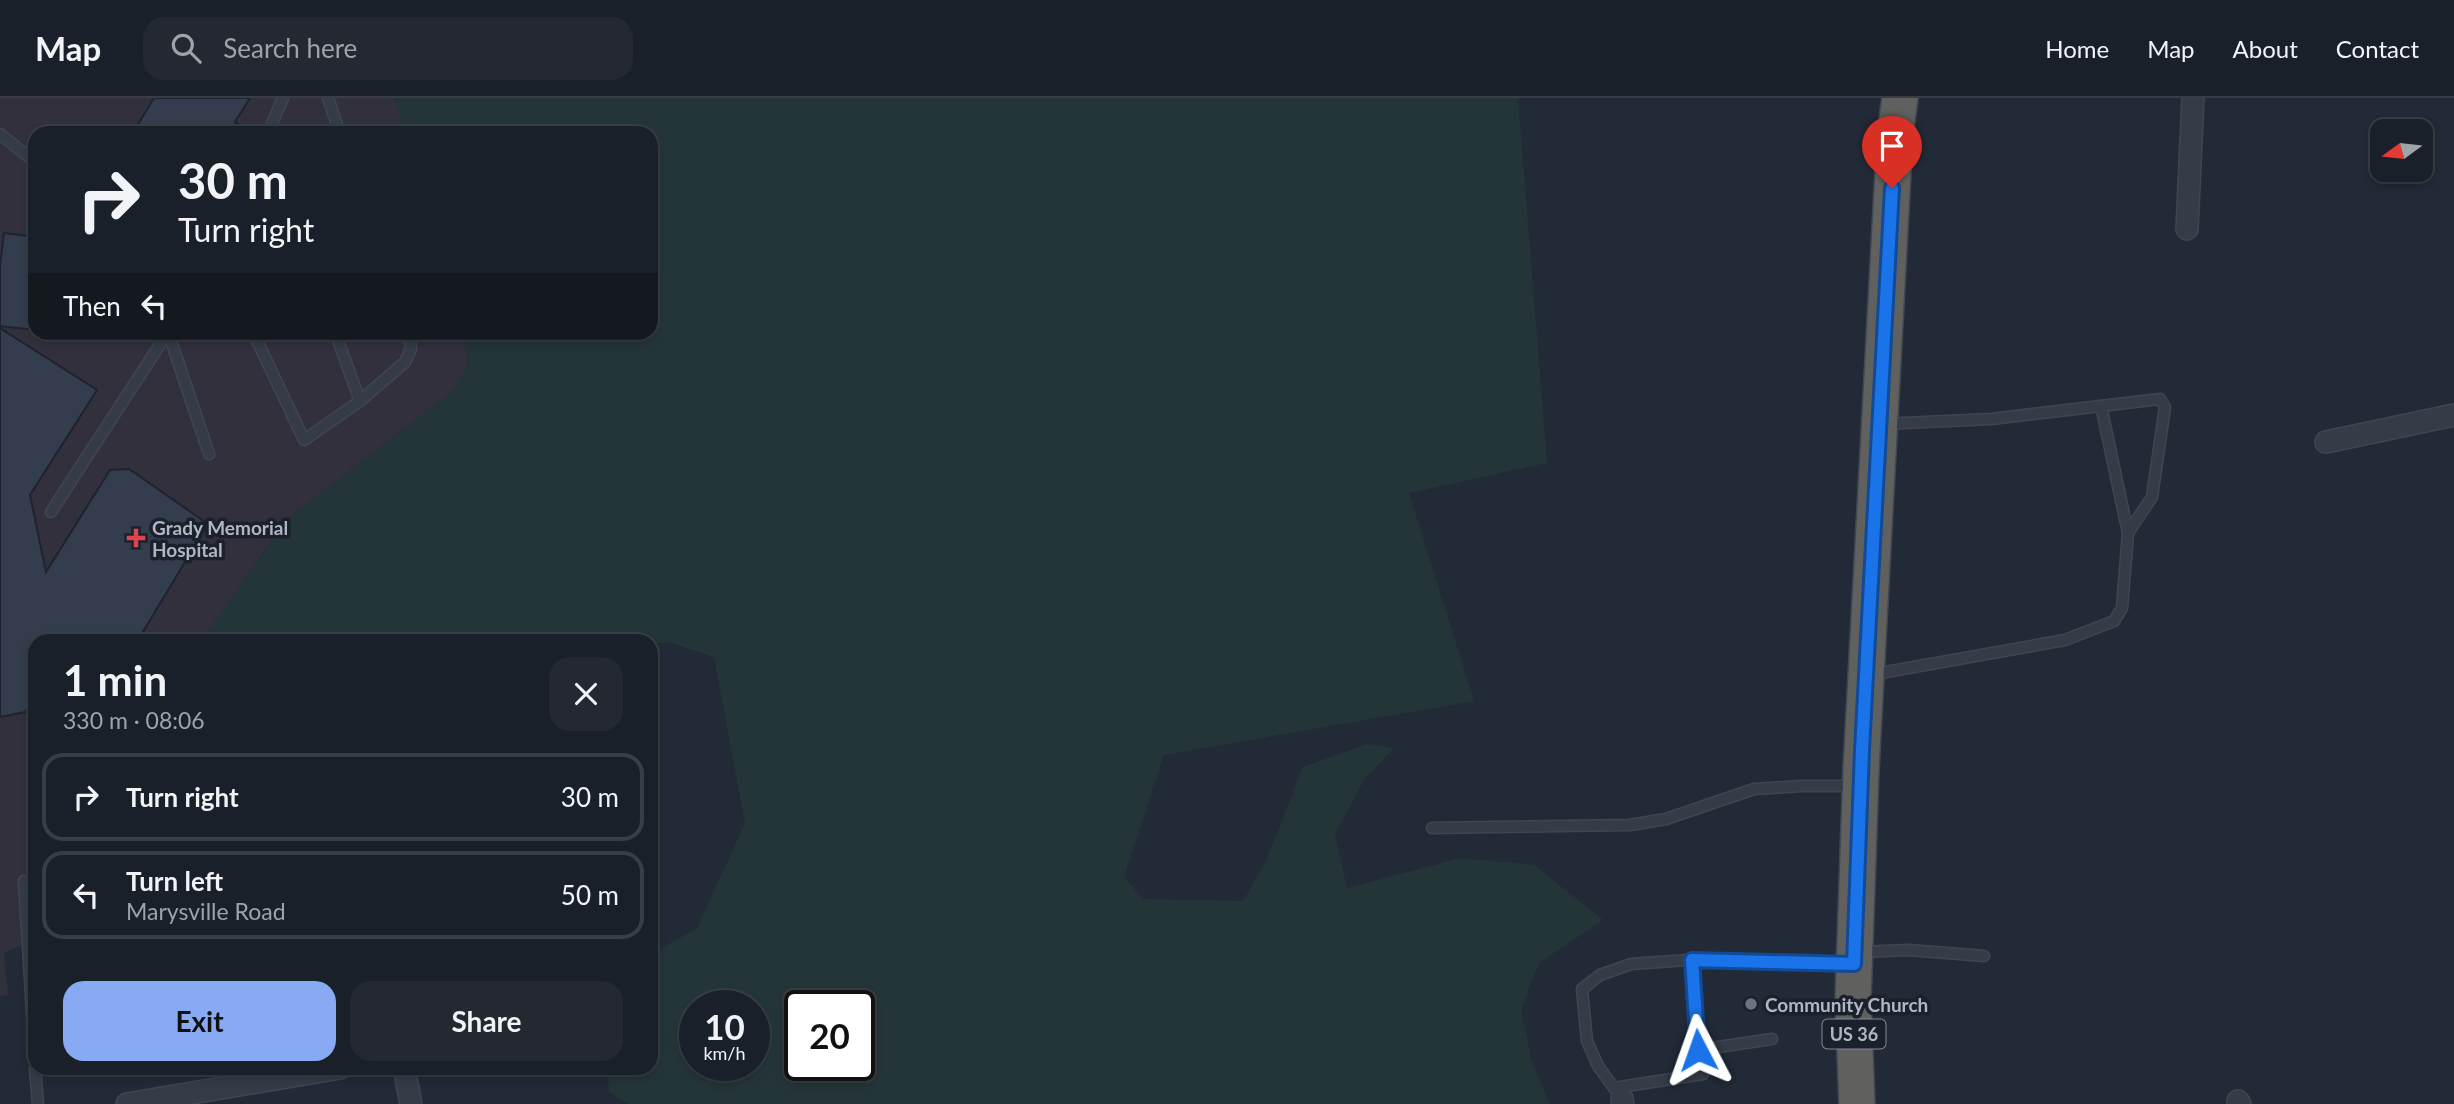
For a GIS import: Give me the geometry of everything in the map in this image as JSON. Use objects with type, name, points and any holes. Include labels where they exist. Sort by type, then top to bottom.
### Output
[{"type":"highway","name":"US 36","points":[[1857,1104],[1853,1000],[1861,786],[1899,98]]},
{"type":"street","points":[[2187,229],[2193,98]]},
{"type":"street","points":[[2326,442],[2454,415]]},
{"type":"street","points":[[127,1104],[299,1075]]},
{"type":"street","points":[[405,1075],[411,1104]]},
{"type":"lane","points":[[271,126],[283,98]]},
{"type":"lane","points":[[328,98],[338,126]]},
{"type":"lane","points":[[0,134],[28,156]]},
{"type":"lane","points":[[51,512],[163,340]]},
{"type":"lane","points":[[171,340],[209,454]]},
{"type":"lane","points":[[257,340],[304,440],[360,401],[405,362],[411,349],[410,340]]},
{"type":"lane","points":[[338,340],[360,401]]},
{"type":"lane","points":[[1880,424],[1991,419],[2160,399],[2165,407],[2152,497],[2128,533]]},
{"type":"lane","points":[[1866,676],[2065,640],[2114,621],[2122,608],[2128,533],[2101,406]]},
{"type":"lane","points":[[1432,828],[1630,825],[1666,819],[1754,789],[1861,786]]},
{"type":"lane","points":[[24,881],[28,947]]},
{"type":"lane","points":[[1692,960],[1698,1050],[1703,1074],[1620,1097],[1598,1066],[1587,1041],[1582,989],[1600,975],[1631,964],[1692,960],[1854,958],[1909,950],[1984,956]]},
{"type":"lane","points":[[1698,1050],[1772,1039]]},
{"type":"lane","points":[[36,1075],[38,1104]]},
{"type":"shaded area","name":"Grady Memorial Hospital","points":[[0,98],[394,98],[404,126],[28,126],[28,340],[467,340],[467,367],[455,389],[286,520],[206,634],[28,634],[28,943],[4,954],[8,995],[0,996]]},
{"type":"shaded area","points":[[394,98],[1518,98],[1547,463],[1409,493],[1474,701],[1164,755],[1124,877],[1143,899],[1243,901],[1265,864],[1303,767],[1367,744],[1394,748],[1364,780],[1335,834],[1347,888],[1461,858],[1534,865],[1603,920],[1539,963],[1521,1009],[1532,1062],[1550,1104],[628,1104],[609,1092],[608,1075],[658,1075],[658,951],[697,928],[745,823],[714,657],[669,642],[658,643],[658,634],[206,634],[286,520],[455,389],[467,367],[465,340],[658,340],[658,126],[404,126]]},
{"type":"building","points":[[154,98],[250,98],[235,122],[241,126],[137,126]]},
{"type":"building","points":[[4,233],[28,236],[28,329],[0,326],[0,266]]},
{"type":"building","points":[[0,328],[97,390],[30,495],[46,572],[110,470],[129,469],[208,524],[142,634],[28,634],[28,707],[25,712],[0,717]]},
{"type":"place","name":"Grady Memorial Hospital","points":[[136,538]]},
{"type":"place","name":"Community Church","points":[[1751,1004]]},
{"type":"route","points":[[1698,1050],[1692,960],[1854,964],[1862,750],[1892,188]]}]
